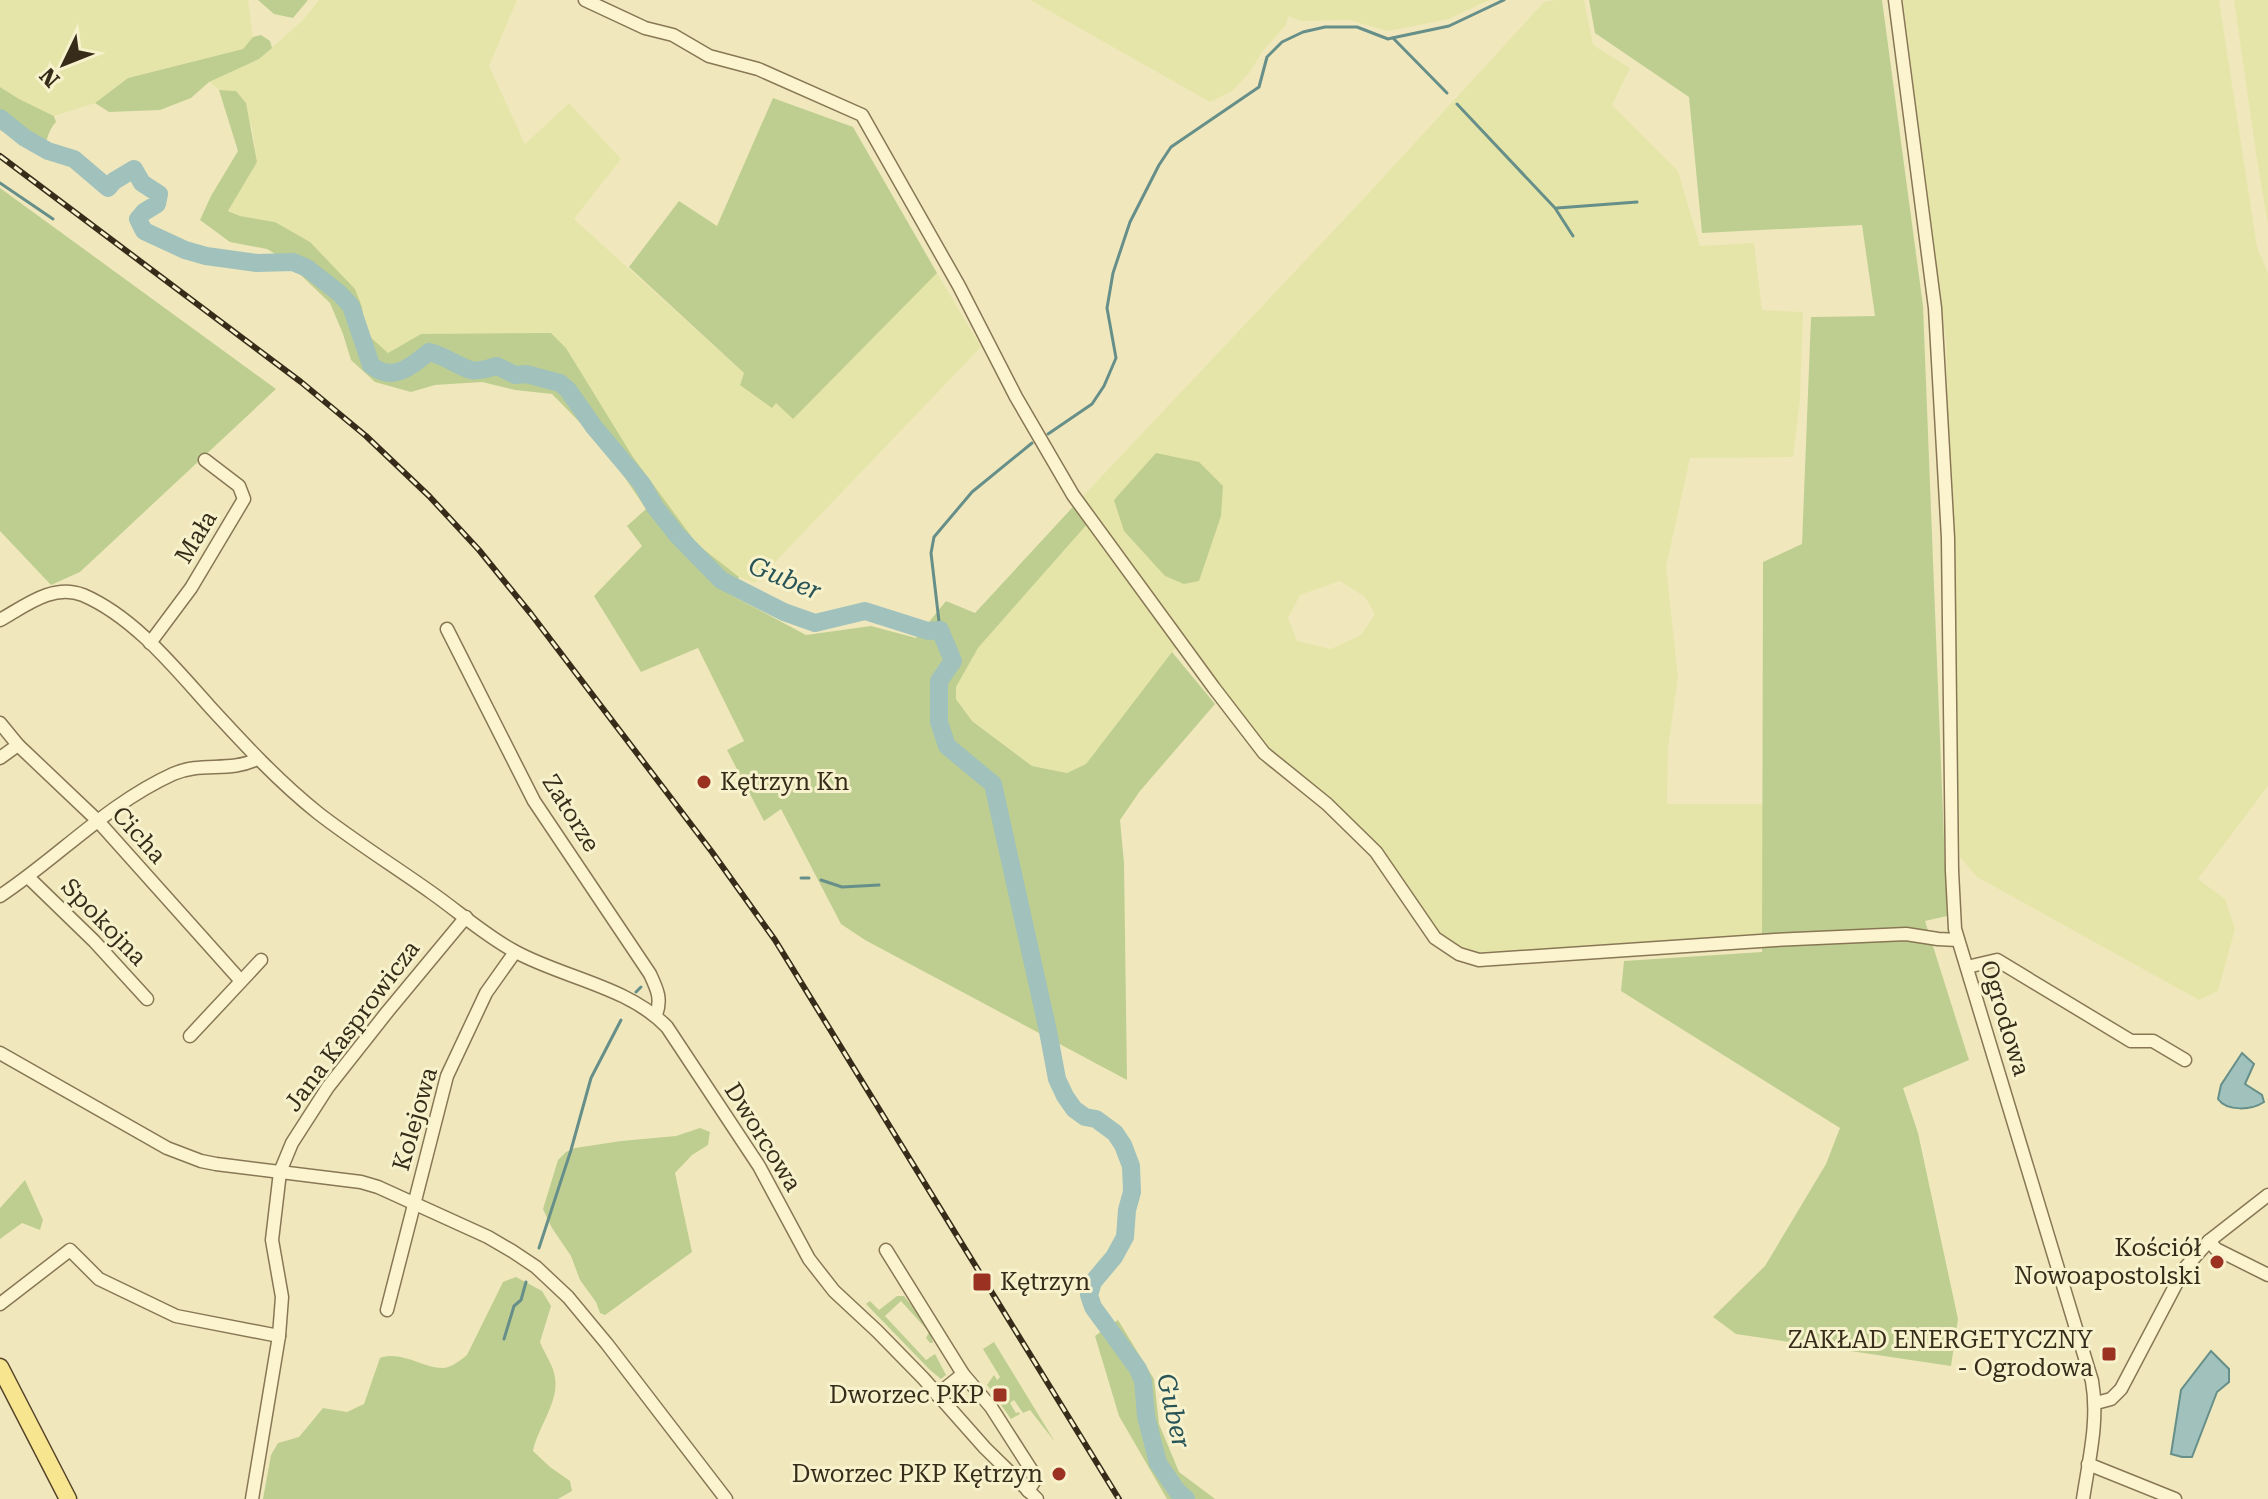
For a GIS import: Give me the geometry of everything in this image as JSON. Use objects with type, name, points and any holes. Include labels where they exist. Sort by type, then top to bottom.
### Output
[{"type":"main road","points":[[0,1367],[68,1499]]},
{"type":"street","points":[[585,0],[645,28],[673,35],[709,56],[758,69],[862,115],[1073,495],[1264,753],[1327,804],[1376,852],[1435,938],[1459,954],[1479,960],[1877,935],[1906,934],[1958,940]]},
{"type":"street","name":"Ogrodowa","points":[[1895,0],[1935,308],[1948,538],[1955,929],[2092,1381],[2096,1403],[2083,1499]]},
{"type":"street","name":"Mała","points":[[150,643],[191,588],[244,499],[239,486],[205,460]]},
{"type":"street","name":"Dworcowa","points":[[0,620],[57,591],[68,591],[88,598],[150,643],[257,759],[319,813],[515,952],[637,1003],[656,1015],[759,1166],[809,1259],[834,1291],[877,1331],[1033,1495]]},
{"type":"street","name":"Zatorze","points":[[447,629],[534,801],[650,974],[659,995],[656,1015]]},
{"type":"street","name":"Cicha","points":[[0,723],[18,745],[97,820],[241,981]]},
{"type":"street","points":[[0,758],[18,745]]},
{"type":"street","points":[[0,896],[97,820],[154,783],[177,772],[199,767],[243,766],[257,759]]},
{"type":"street","name":"Spokojna","points":[[28,877],[94,941],[147,999]]},
{"type":"street","name":"Jana Kasprowicza","points":[[252,1499],[279,1336],[282,1297],[272,1240],[280,1172],[292,1143],[328,1087],[466,917]]},
{"type":"street","name":"Kolejowa","points":[[387,1310],[447,1076],[486,993],[515,952]]},
{"type":"street","points":[[190,1036],[261,960]]},
{"type":"street","points":[[1967,967],[1997,960],[2131,1041],[2153,1041],[2185,1060]]},
{"type":"street","points":[[0,1053],[167,1148],[185,1155],[216,1164],[361,1182],[414,1202],[512,1251],[554,1282],[607,1344],[724,1498]]},
{"type":"street","points":[[2096,1403],[2111,1399],[2121,1389],[2184,1269],[2209,1241],[2268,1195]]},
{"type":"street","points":[[2209,1241],[2216,1249],[2268,1275]]},
{"type":"street","points":[[0,1304],[70,1250],[99,1279],[176,1316],[279,1336]]},
{"type":"street","name":"Dworcowa","points":[[886,1250],[963,1374],[987,1401],[1032,1471],[1035,1480],[1033,1495]]},
{"type":"street","points":[[937,1395],[963,1374]]},
{"type":"street","points":[[2088,1464],[2175,1499]]},
{"type":"shaded area","points":[[0,0],[248,0],[253,37],[243,49],[128,78],[95,103],[54,116],[0,87]]},
{"type":"shaded area","points":[[319,0],[517,0],[489,66],[525,144],[569,103],[621,159],[574,219],[744,373],[740,385],[776,403],[793,418],[937,273],[981,347],[755,583],[739,577],[697,544],[633,457],[566,348],[421,334],[388,353],[366,333],[362,307],[275,222],[240,216],[228,210],[257,162],[252,127],[236,91],[219,90],[209,82],[259,59],[302,21]]},
{"type":"shaded area","points":[[1030,0],[1489,0],[1449,19],[1388,31],[1349,20],[1301,21],[1288,16],[1286,25],[1262,52],[1250,72],[1232,91],[1210,102]]},
{"type":"shaded area","points":[[1584,0],[1593,45],[1630,68],[1612,105],[1678,171],[1700,246],[1754,243],[1762,310],[1803,312],[1800,399],[1793,457],[1690,458],[1666,567],[1678,677],[1668,748],[1667,804],[1770,804],[1769,933],[1478,954],[1455,946],[1439,934],[1382,854],[1261,741],[1185,636],[1086,764],[1067,773],[1032,766],[972,721],[956,699],[956,687],[978,648],[1096,513],[1083,496],[1544,2]],"holes":[[[1340,581],[1365,597],[1375,614],[1361,635],[1331,649],[1297,641],[1288,618],[1300,595]]]},
{"type":"shaded area","points":[[1903,0],[2219,0],[2257,247],[2268,273],[2268,786],[2198,879],[2225,899],[2235,929],[2218,991],[2199,1000],[1977,877],[1960,857],[1946,342]]},
{"type":"shaded area","points":[[2234,0],[2268,0],[2268,225],[2256,153]]},
{"type":"green space","points":[[258,0],[308,0],[293,18],[274,14]]},
{"type":"green space","points":[[1589,0],[1882,0],[1923,306],[1947,916],[1925,921],[1969,1060],[1903,1088],[1918,1133],[1958,1319],[1951,1366],[1736,1334],[1713,1317],[1765,1266],[1826,1164],[1840,1128],[1621,991],[1624,961],[1762,952],[1763,562],[1802,544],[1811,317],[1875,316],[1862,225],[1702,233],[1689,97],[1595,33]]},
{"type":"green space","points":[[261,35],[270,41],[272,48],[259,59],[209,82],[191,98],[160,110],[109,112],[95,103],[128,78],[243,49],[253,37]]},
{"type":"green space","points":[[0,87],[54,116],[56,122],[39,152],[0,130]]},
{"type":"green space","points":[[219,90],[236,91],[246,103],[257,162],[228,211],[275,222],[310,242],[355,289],[362,307],[366,333],[388,353],[421,334],[551,333],[566,348],[633,457],[697,544],[739,577],[731,595],[806,635],[871,626],[916,638],[946,601],[975,613],[1083,496],[1096,514],[978,648],[956,687],[956,699],[972,721],[1032,766],[1067,773],[1086,764],[1172,652],[1215,704],[1140,791],[1120,820],[1124,863],[1127,1080],[865,940],[841,924],[781,809],[764,821],[727,750],[744,741],[698,648],[641,672],[594,596],[642,546],[627,526],[646,509],[605,448],[552,394],[482,382],[435,385],[411,392],[375,382],[351,360],[330,303],[284,259],[267,249],[230,242],[200,220],[238,151]]},
{"type":"green space","points":[[773,98],[853,127],[937,273],[793,419],[776,403],[772,408],[740,385],[744,373],[629,267],[679,201],[717,226]]},
{"type":"green space","points":[[0,188],[276,389],[80,572],[51,585],[0,531]]},
{"type":"green space","points":[[1156,453],[1199,462],[1223,486],[1221,516],[1199,581],[1184,584],[1165,576],[1124,531],[1114,500]]},
{"type":"green space","points":[[700,1128],[710,1132],[708,1145],[692,1155],[675,1173],[692,1252],[605,1315],[600,1313],[543,1209],[558,1160],[575,1148],[676,1136]]},
{"type":"green space","points":[[25,1180],[43,1220],[40,1230],[22,1223],[0,1239],[0,1208]]},
{"type":"green space","points":[[516,1277],[542,1291],[551,1306],[540,1342],[553,1369],[554,1396],[533,1451],[570,1481],[572,1491],[558,1499],[263,1499],[271,1455],[278,1443],[299,1437],[323,1408],[347,1412],[364,1404],[380,1358],[396,1356],[436,1368],[459,1361],[467,1355],[503,1282]]},
{"type":"green space","points":[[897,1296],[904,1296],[922,1318],[929,1330],[933,1343],[926,1338],[929,1332],[901,1301],[885,1316],[926,1360],[935,1354],[946,1375],[941,1379],[866,1304],[870,1301],[879,1310]]},
{"type":"green space","points":[[1118,1320],[1154,1379],[1159,1424],[1179,1472],[1215,1499],[1167,1499],[1119,1416],[1095,1336]]},
{"type":"green space","points":[[994,1342],[1055,1442],[1030,1410],[1023,1413],[1014,1400],[1010,1403],[1020,1414],[1011,1419],[999,1402],[1003,1397],[999,1391],[994,1393],[987,1385],[994,1375],[997,1380],[1000,1377],[983,1349]]},
{"type":"water","points":[[2242,1053],[2254,1064],[2245,1084],[2262,1095],[2264,1102],[2247,1108],[2233,1108],[2218,1099],[2221,1085]]},
{"type":"water","points":[[2211,1351],[2229,1369],[2229,1382],[2217,1392],[2192,1457],[2171,1454],[2181,1390]]},
{"type":"waterway","points":[[1048,434],[1092,404],[1104,386],[1116,358],[1107,308],[1113,273],[1130,222],[1171,147],[1259,87],[1267,57],[1282,42],[1303,32],[1325,27],[1357,27],[1388,39],[1449,26],[1504,0]]},
{"type":"waterway","points":[[1393,38],[1447,93]]},
{"type":"waterway","points":[[1457,104],[1555,208],[1573,236]]},
{"type":"waterway","name":"Guber","points":[[0,118],[48,151],[74,159],[108,188],[134,169],[142,183],[159,194],[157,204],[138,219],[144,231],[206,256],[257,263],[293,262],[307,268],[351,306],[371,365],[379,370],[386,373],[401,371],[429,352],[471,370],[497,366],[515,375],[526,374],[560,383],[642,484],[677,535],[721,580],[784,612],[815,623],[865,611],[928,631],[940,630],[953,661],[939,681],[939,722],[947,746],[993,784],[1057,1079],[1074,1109],[1085,1117],[1096,1119],[1115,1133],[1131,1166],[1132,1192],[1125,1237],[1114,1257],[1093,1282],[1089,1295],[1093,1307],[1138,1369],[1158,1463],[1186,1499]]},
{"type":"waterway","points":[[0,183],[53,219]]},
{"type":"waterway","points":[[1557,208],[1637,202]]},
{"type":"waterway","points":[[940,630],[931,553],[934,537],[972,492],[1032,443]]},
{"type":"waterway","points":[[801,878],[809,878]]},
{"type":"waterway","points":[[821,880],[842,887],[879,885]]},
{"type":"waterway","points":[[636,992],[641,987]]},
{"type":"waterway","points":[[539,1248],[591,1078],[621,1020]]},
{"type":"waterway","points":[[504,1339],[514,1306],[521,1300],[526,1282]]},
{"type":"railway","points":[[0,156],[301,382],[366,436],[429,496],[479,550],[712,852],[775,940],[1119,1499]]},
{"type":"place","name":"Kętrzyn Kn","points":[[704,782]]},
{"type":"place","name":"Kościół Nowoapostolski","points":[[2217,1262]]},
{"type":"place","name":"Kętrzyn","points":[[982,1282]]},
{"type":"place","name":"ZAKŁAD ENERGETYCZNY - Ogrodowa","points":[[2109,1354]]},
{"type":"place","name":"Dworzec PKP","points":[[1000,1395]]},
{"type":"place","name":"Dworzec PKP Kętrzyn","points":[[1059,1474]]}]
